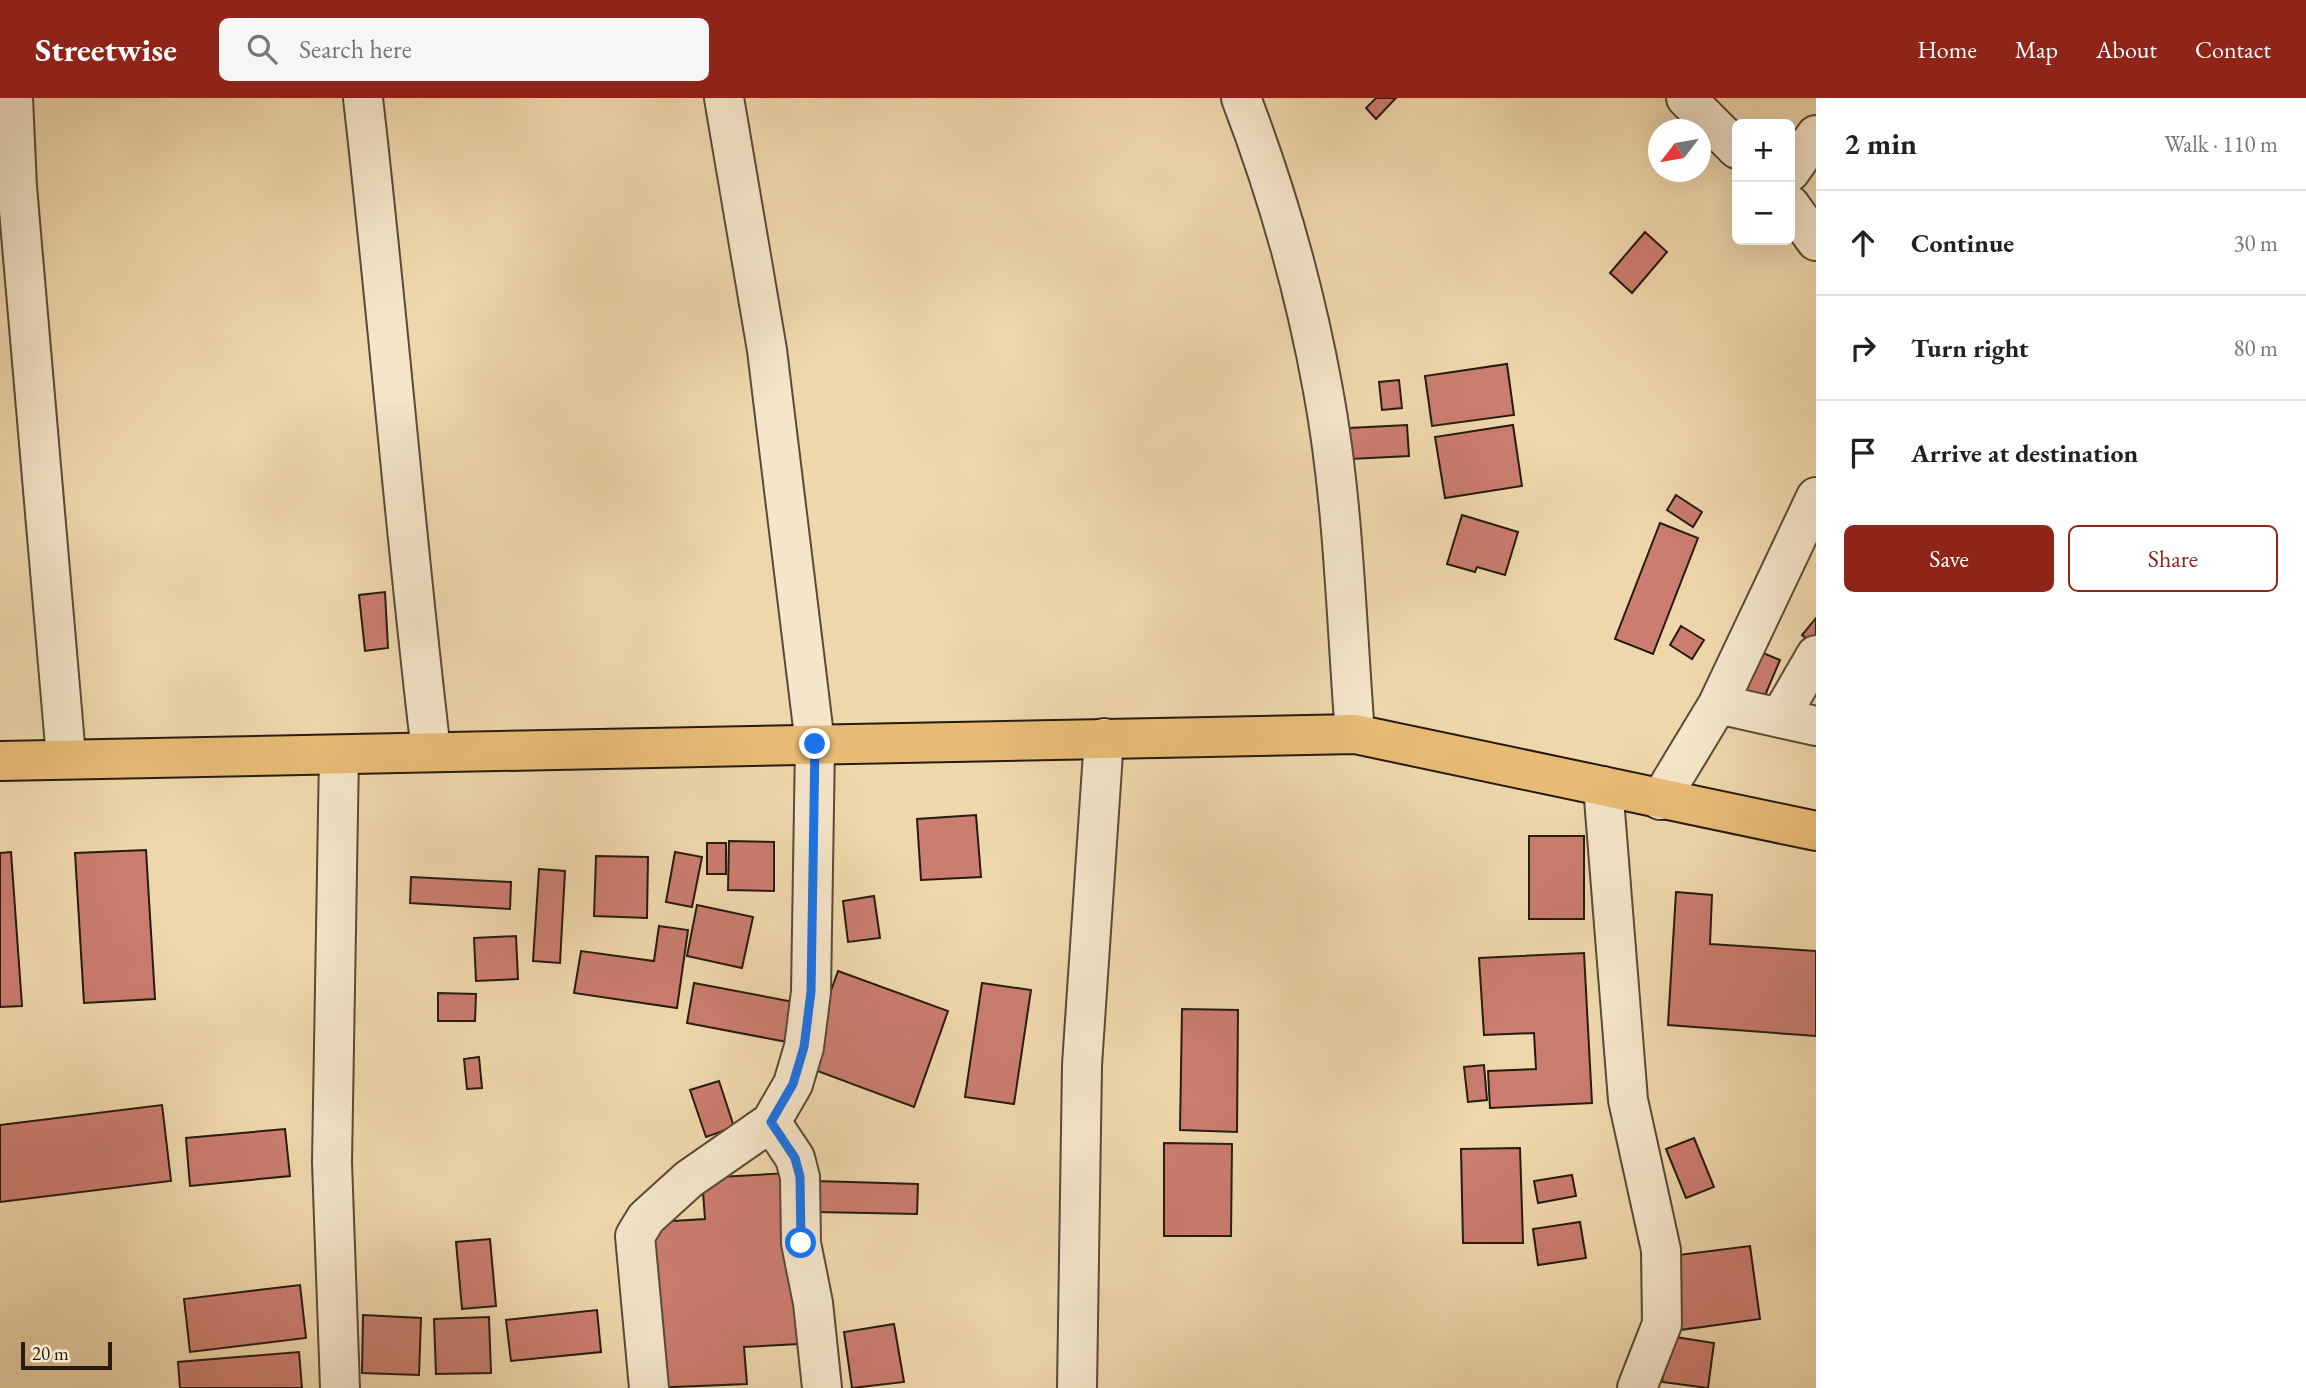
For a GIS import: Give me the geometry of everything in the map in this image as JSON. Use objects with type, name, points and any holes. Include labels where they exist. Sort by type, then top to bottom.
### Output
[{"type":"highway","points":[[0,761],[66,757],[339,755],[1355,734],[1816,831]]},
{"type":"street","points":[[13,98],[18,201],[66,757]]},
{"type":"street","points":[[363,98],[383,275],[402,503],[431,751]]},
{"type":"street","points":[[649,1388],[635,1236],[646,1218],[689,1179],[771,1122],[793,1084],[804,1047],[811,992],[815,744],[767,350],[724,98]]},
{"type":"street","points":[[1241,98],[1257,138],[1299,279],[1324,390],[1336,478],[1355,734]]},
{"type":"street","points":[[1685,99],[1732,144]]},
{"type":"street","points":[[1795,165],[1816,135]]},
{"type":"street","points":[[1795,212],[1816,241]]},
{"type":"street","points":[[1660,800],[1718,704],[1816,497]]},
{"type":"street","points":[[1718,704],[1798,721],[1816,655]]},
{"type":"street","points":[[1077,1388],[1082,1065],[1104,738]]},
{"type":"street","points":[[339,755],[332,1162],[340,1388]]},
{"type":"street","points":[[1603,786],[1628,1100],[1661,1250],[1662,1324],[1637,1388]]},
{"type":"street","points":[[771,1122],[795,1158],[800,1177],[801,1243],[813,1303],[822,1388]]},
{"type":"building","points":[[1376,98],[1396,98],[1376,119],[1366,108]]},
{"type":"building","points":[[1645,232],[1667,252],[1632,293],[1610,273]]},
{"type":"building","points":[[1507,364],[1514,415],[1432,426],[1425,376]]},
{"type":"building","points":[[1399,380],[1402,408],[1382,410],[1379,382]]},
{"type":"building","points":[[1407,425],[1409,456],[1351,459],[1349,428]]},
{"type":"building","points":[[1513,425],[1522,486],[1445,498],[1435,437]]},
{"type":"building","points":[[1676,495],[1702,512],[1693,527],[1667,510]]},
{"type":"building","points":[[1462,515],[1518,532],[1505,575],[1477,567],[1475,572],[1447,564]]},
{"type":"building","points":[[1660,523],[1698,538],[1653,654],[1615,639]]},
{"type":"building","points":[[385,592],[388,648],[365,651],[359,595]]},
{"type":"building","points":[[1816,618],[1816,646],[1802,635]]},
{"type":"building","points":[[1681,626],[1704,640],[1692,659],[1670,645]]},
{"type":"building","points":[[1756,650],[1780,660],[1764,698],[1740,688]]},
{"type":"building","points":[[976,815],[981,877],[921,880],[917,819]]},
{"type":"building","points":[[1529,836],[1584,836],[1584,919],[1529,919]]},
{"type":"building","points":[[729,841],[774,842],[774,891],[728,890]]},
{"type":"building","points":[[707,843],[726,843],[726,874],[707,874]]},
{"type":"building","points":[[146,850],[155,999],[84,1003],[75,853]]},
{"type":"building","points":[[11,852],[22,1006],[0,1007],[0,853]]},
{"type":"building","points":[[675,852],[702,857],[692,907],[666,902]]},
{"type":"building","points":[[596,856],[648,857],[647,918],[594,916]]},
{"type":"building","points":[[539,869],[565,871],[560,963],[533,961]]},
{"type":"building","points":[[411,877],[511,882],[510,909],[410,903]]},
{"type":"building","points":[[1676,892],[1712,895],[1710,944],[1816,951],[1816,1036],[1668,1025]]},
{"type":"building","points":[[874,896],[880,938],[848,942],[843,901]]},
{"type":"building","points":[[697,905],[753,917],[742,968],[687,956]]},
{"type":"building","points":[[659,926],[688,930],[677,1008],[574,993],[581,951],[654,961]]},
{"type":"building","points":[[516,936],[518,979],[476,981],[474,938]]},
{"type":"building","points":[[1584,953],[1592,1103],[1490,1108],[1488,1071],[1536,1069],[1534,1033],[1484,1035],[1479,958]]},
{"type":"building","points":[[838,971],[948,1011],[914,1107],[804,1066]]},
{"type":"building","points":[[694,983],[794,1002],[787,1042],[687,1023]]},
{"type":"building","points":[[982,983],[1031,990],[1014,1104],[965,1097]]},
{"type":"building","points":[[438,993],[476,994],[475,1021],[438,1021]]},
{"type":"building","points":[[1182,1009],[1238,1010],[1237,1132],[1180,1130]]},
{"type":"building","points":[[479,1057],[482,1088],[467,1089],[464,1059]]},
{"type":"building","points":[[1484,1065],[1487,1100],[1468,1102],[1464,1067]]},
{"type":"building","points":[[719,1081],[734,1127],[706,1137],[690,1090]]},
{"type":"building","points":[[162,1105],[171,1181],[0,1202],[0,1125]]},
{"type":"building","points":[[285,1129],[290,1176],[190,1186],[186,1138]]},
{"type":"building","points":[[1694,1138],[1714,1187],[1686,1198],[1666,1149]]},
{"type":"building","points":[[1164,1143],[1232,1144],[1231,1236],[1164,1236]]},
{"type":"building","points":[[1520,1148],[1523,1243],[1463,1243],[1461,1149]]},
{"type":"building","points":[[788,1173],[799,1344],[744,1347],[747,1384],[650,1388],[640,1223],[705,1219],[702,1178]]},
{"type":"building","points":[[1572,1175],[1576,1196],[1538,1203],[1534,1181]]},
{"type":"building","points":[[816,1181],[918,1184],[917,1214],[816,1212]]},
{"type":"building","points":[[1580,1222],[1586,1258],[1538,1265],[1533,1229]]},
{"type":"building","points":[[490,1239],[496,1306],[462,1309],[456,1242]]},
{"type":"building","points":[[1750,1246],[1760,1319],[1680,1330],[1670,1256]]},
{"type":"building","points":[[300,1285],[306,1338],[190,1352],[184,1299]]},
{"type":"building","points":[[597,1310],[601,1352],[511,1361],[506,1320]]},
{"type":"building","points":[[363,1315],[421,1318],[419,1375],[362,1373]]},
{"type":"building","points":[[489,1317],[491,1373],[436,1374],[434,1319]]},
{"type":"building","points":[[894,1324],[904,1382],[852,1388],[844,1332]]},
{"type":"building","points":[[1669,1336],[1714,1343],[1708,1388],[1662,1382]]},
{"type":"building","points":[[299,1352],[302,1388],[180,1388],[178,1362]]},
{"type":"route","points":[[801,1243],[798,1203],[800,1177],[795,1158],[771,1122],[793,1084],[804,1047],[811,992],[815,744]]}]
